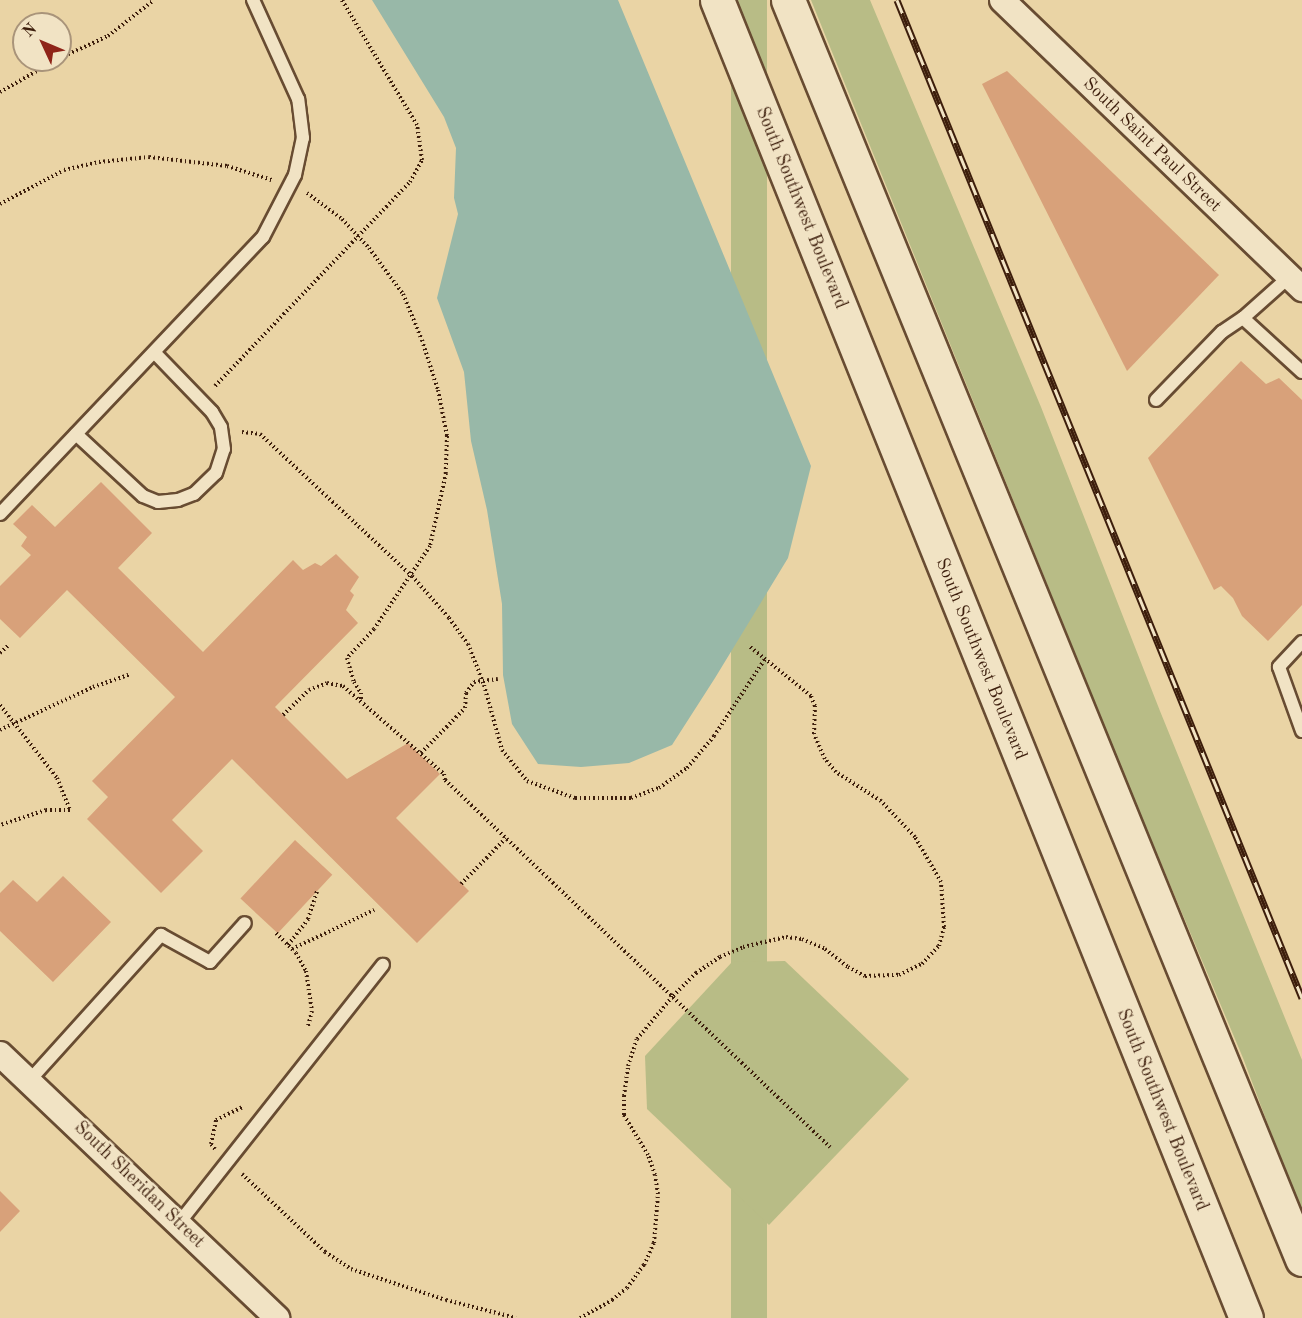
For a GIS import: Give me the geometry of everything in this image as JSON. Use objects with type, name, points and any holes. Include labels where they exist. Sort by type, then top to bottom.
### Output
[{"type":"main road","name":"South Southwest Boulevard","points":[[717,0],[1246,1318]]},
{"type":"main road","points":[[788,0],[1302,1259]]},
{"type":"street","name":"South Saint Paul Street","points":[[1002,0],[1296,283]]},
{"type":"street","name":"South Sheridan Street","points":[[0,1054],[277,1318]]},
{"type":"lane","points":[[0,514],[263,237],[295,175],[303,138],[298,99],[253,0]]},
{"type":"lane","points":[[1156,400],[1222,332],[1296,283]]},
{"type":"lane","points":[[1243,318],[1302,372]]},
{"type":"lane","points":[[76,434],[143,496],[158,502],[178,500],[194,494],[216,473],[224,449],[221,427],[212,412],[154,352]]},
{"type":"lane","points":[[1300,648],[1279,667],[1302,731]]},
{"type":"lane","points":[[29,1081],[160,935],[210,962],[245,923]]},
{"type":"lane","points":[[179,1223],[383,965]]},
{"type":"path","points":[[72,53],[108,36],[154,0]]},
{"type":"path","points":[[215,386],[410,182],[422,160],[422,143],[417,126],[342,0]]},
{"type":"path","points":[[0,92],[35,72]]},
{"type":"path","points":[[0,204],[64,170],[99,162],[149,157],[227,166],[289,186]]},
{"type":"path","points":[[300,200],[304,191],[342,219],[402,294],[435,380],[447,436],[446,473],[430,546],[412,576],[374,629],[347,658],[354,682],[361,693],[361,701]]},
{"type":"path","points":[[207,378],[220,394]]},
{"type":"path","points":[[241,428],[243,434],[260,434],[412,576],[449,618],[468,644],[482,681],[502,750],[526,781],[575,798],[631,798],[659,788],[687,768],[714,736],[765,659]]},
{"type":"path","points":[[0,653],[10,644]]},
{"type":"path","points":[[580,1318],[612,1300],[627,1288],[644,1265],[654,1243],[658,1194],[655,1175],[648,1155],[624,1115],[624,1096],[628,1066],[637,1040],[673,996],[696,973],[720,957],[771,939],[802,939],[825,949],[848,967],[865,976],[882,977],[899,975],[922,964],[939,945],[945,910],[942,882],[915,837],[880,801],[830,765],[814,734],[812,720],[815,706],[811,696],[749,646]]},
{"type":"path","points":[[0,730],[93,687],[131,674]]},
{"type":"path","points":[[421,753],[444,733],[465,708],[466,693],[474,682],[498,679]]},
{"type":"path","points":[[283,714],[309,690],[327,683],[343,686],[444,774],[445,780],[830,1147]]},
{"type":"path","points":[[0,705],[57,778],[70,810],[46,810],[0,825]]},
{"type":"path","points":[[461,884],[506,838]]},
{"type":"path","points":[[288,945],[308,919],[317,891]]},
{"type":"path","points":[[292,950],[374,910]]},
{"type":"path","points":[[276,933],[292,950],[306,971],[312,1011],[309,1025],[301,1034]]},
{"type":"path","points":[[247,1103],[238,1111],[226,1113],[216,1120],[211,1144],[325,1252],[351,1269],[446,1300],[516,1318]]},
{"type":"green space","points":[[731,0],[767,0],[767,1318],[731,1318]]},
{"type":"green space","points":[[811,0],[870,0],[1041,407],[1160,711],[1302,1060],[1302,1215],[1243,1058],[1134,799]]},
{"type":"green space","points":[[785,961],[909,1079],[769,1225],[647,1109],[645,1056],[732,962]]},
{"type":"shaded area","points":[[372,0],[618,0],[811,466],[788,558],[715,678],[672,745],[629,763],[581,767],[538,764],[512,724],[503,675],[502,604],[487,510],[471,441],[464,372],[437,298],[458,214],[454,198],[456,148],[444,117]]},
{"type":"building","points":[[1007,71],[1219,275],[1127,371],[982,84]]},
{"type":"building","points":[[1241,361],[1266,384],[1279,378],[1302,400],[1302,605],[1268,641],[1242,616],[1233,598],[1221,586],[1214,590],[1148,458]]},
{"type":"building","points":[[101,482],[152,533],[118,568],[203,652],[293,560],[303,570],[315,563],[321,566],[336,554],[359,577],[350,591],[354,595],[346,610],[358,623],[275,707],[347,779],[408,743],[440,774],[396,818],[469,891],[417,943],[232,759],[172,820],[203,851],[161,893],[87,819],[108,797],[92,781],[175,697],[67,590],[20,638],[0,619],[0,586],[31,555],[21,546],[27,537],[13,524],[32,505],[55,527]]},
{"type":"building","points":[[295,840],[332,875],[278,933],[240,899]]},
{"type":"building","points":[[63,876],[111,922],[53,982],[0,931],[0,893],[13,880],[37,902]]},
{"type":"building","points":[[0,1191],[20,1211],[0,1232]]},
{"type":"railway","points":[[897,0],[1302,998]]}]
